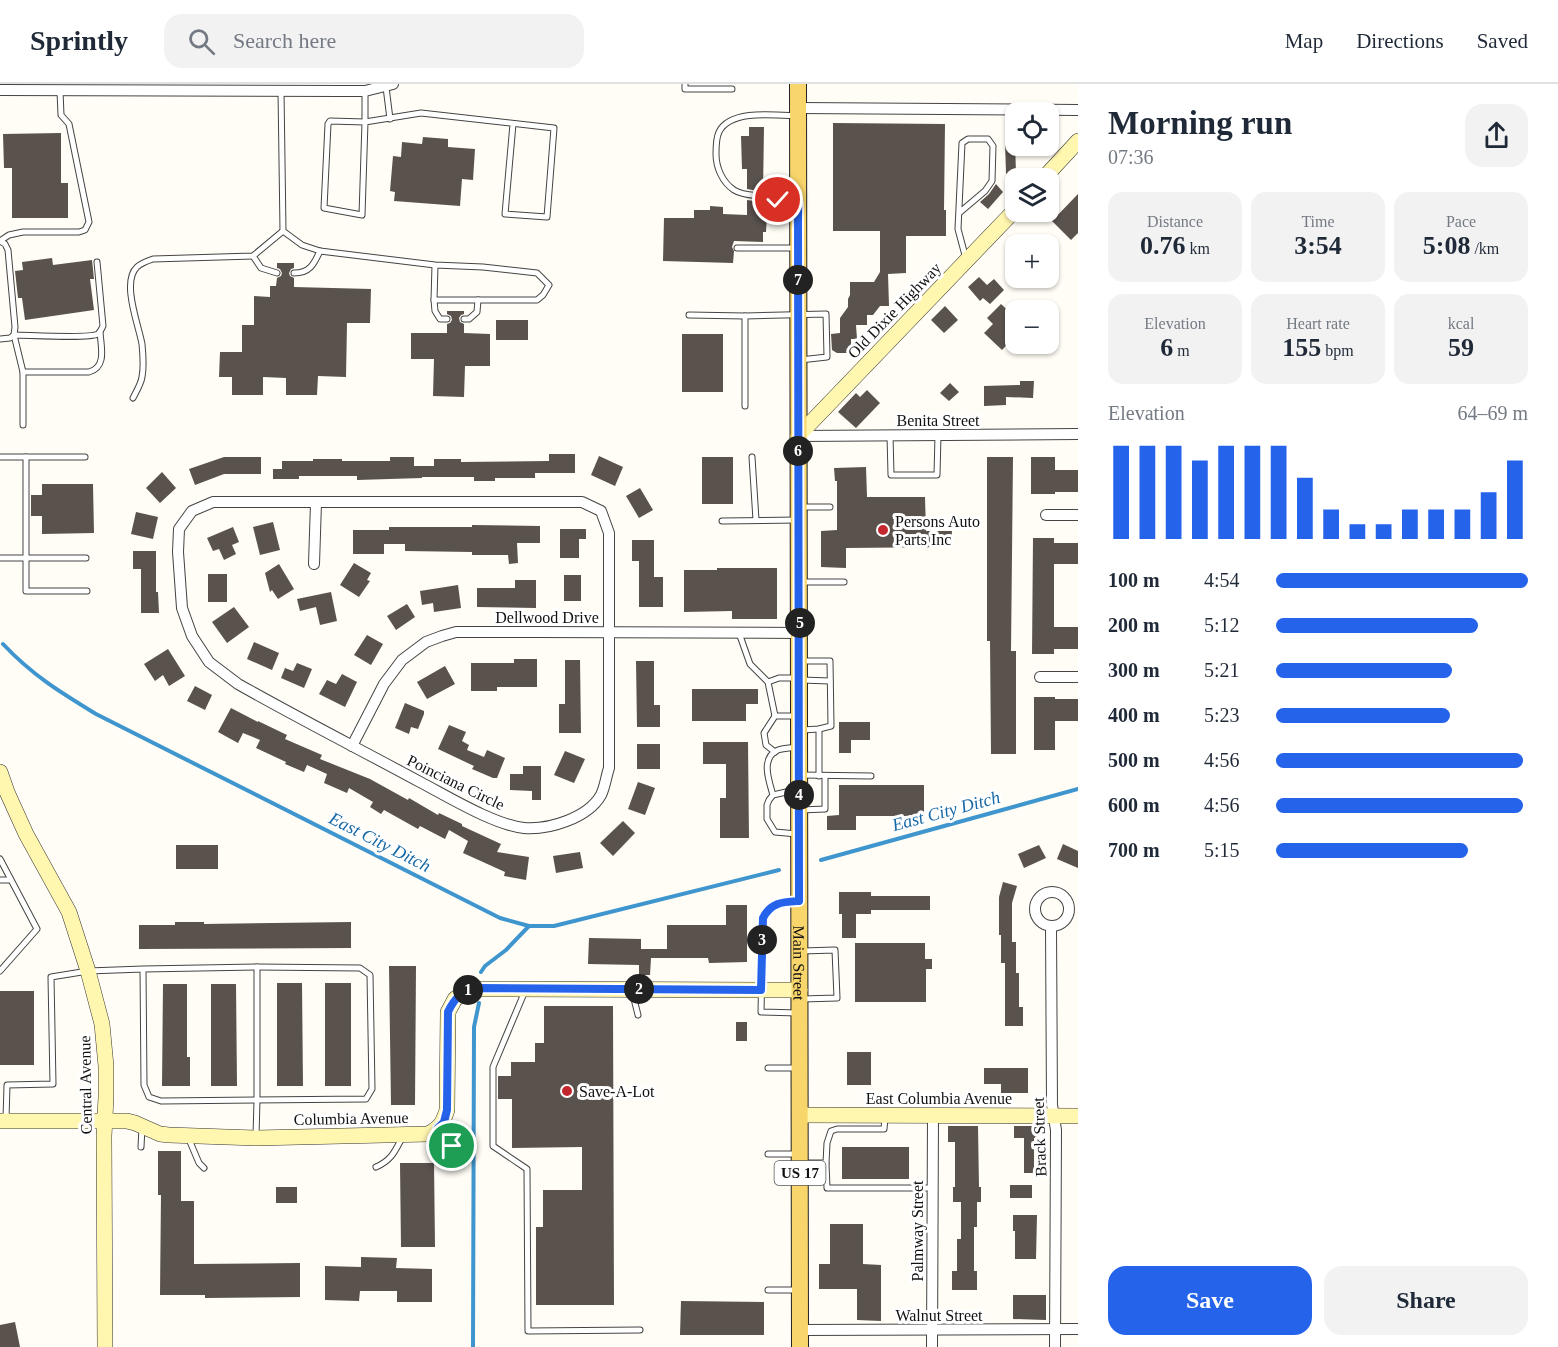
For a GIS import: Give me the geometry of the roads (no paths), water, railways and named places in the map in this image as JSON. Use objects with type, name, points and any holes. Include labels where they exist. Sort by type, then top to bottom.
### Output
[{"type":"main road","name":"US 17","points":[[798,84],[798,436]]},
{"type":"main road","name":"Main Street","points":[[798,436],[800,1338]]},
{"type":"street","points":[[0,90],[31,87],[60,91],[108,87],[230,87],[281,91],[365,91],[389,85]]},
{"type":"street","points":[[798,112],[1078,110]]},
{"type":"street","points":[[1053,168],[1078,141]]},
{"type":"street","name":"Old Dixie Highway","points":[[798,436],[1005,219]]},
{"type":"street","name":"Benita Street","points":[[798,436],[1078,434]]},
{"type":"street","name":"Poinciana Circle","points":[[213,502],[582,502],[601,511],[609,533],[609,631],[609,768],[600,795],[587,810],[576,818],[560,824],[525,828],[507,824],[490,818],[352,746],[238,684],[209,662],[192,636],[182,608],[178,552],[179,529],[192,512],[213,502]]},
{"type":"street","points":[[315,564],[316,503]]},
{"type":"street","points":[[1046,516],[1078,515]]},
{"type":"street","name":"Dellwood Drive","points":[[352,746],[384,684],[402,660],[426,642],[456,632],[800,633]]},
{"type":"street","points":[[1040,677],[1078,677]]},
{"type":"street","name":"Central Avenue","points":[[0,772],[26,834],[69,912],[102,1024],[106,1066],[105,1347]]},
{"type":"street","name":"Brack Street","points":[[1051,926],[1052,1106],[1056,1130],[1055,1347]]},
{"type":"street","points":[[438,1128],[444,1122],[447,1110],[447,1020],[451,1005],[460,995],[470,989],[761,990],[800,1001]]},
{"type":"street","name":"East Columbia Avenue","points":[[800,1115],[839,1122],[885,1116],[1078,1116]]},
{"type":"street","name":"Palmway Street","points":[[932,1347],[933,1116]]},
{"type":"street","name":"Columbia Avenue","points":[[3,1121],[127,1121],[160,1134],[256,1138],[428,1134],[438,1128]]},
{"type":"street","name":"Walnut Street","points":[[800,1338],[932,1330],[1078,1329]]},
{"type":"lane","points":[[685,84],[685,89],[732,89]]},
{"type":"lane","points":[[389,85],[390,119]]},
{"type":"lane","points":[[23,425],[23,372],[14,335],[9,250],[0,241],[9,235],[23,232],[79,232],[85,230],[89,222],[69,124],[61,115],[60,91]]},
{"type":"lane","points":[[281,91],[283,231]]},
{"type":"lane","points":[[365,91],[365,122],[362,215],[324,208],[330,121],[365,122],[421,113],[554,128],[547,217],[505,214],[513,124]]},
{"type":"lane","points":[[798,112],[736,118],[725,124],[719,132],[716,145],[716,164],[732,189],[744,194],[798,204]]},
{"type":"lane","points":[[959,213],[985,191],[992,181],[993,146],[988,140],[965,140],[962,143],[958,229],[966,260]]},
{"type":"lane","points":[[283,231],[302,245],[320,251],[435,265],[537,273],[549,285],[537,300],[434,300]]},
{"type":"lane","points":[[133,398],[142,378],[142,345],[130,283],[136,268],[153,260],[253,256],[283,231]]},
{"type":"lane","points":[[737,248],[798,248]]},
{"type":"lane","points":[[294,273],[302,273],[312,267],[320,251]]},
{"type":"lane","points":[[253,256],[261,268],[277,273]]},
{"type":"lane","points":[[23,372],[89,372],[96,370],[100,365],[100,332],[103,326],[97,262]]},
{"type":"lane","points":[[435,265],[435,311],[440,319],[447,319]]},
{"type":"lane","points":[[464,319],[469,319],[477,312],[478,300]]},
{"type":"lane","points":[[689,315],[826,314],[827,357],[798,360]]},
{"type":"lane","points":[[745,316],[745,406]]},
{"type":"lane","points":[[0,339],[14,335],[72,336],[94,335],[100,332]]},
{"type":"lane","points":[[890,435],[891,475],[937,475],[938,435]]},
{"type":"lane","points":[[0,457],[85,457]]},
{"type":"lane","points":[[26,457],[26,591],[87,591]]},
{"type":"lane","points":[[752,457],[756,520]]},
{"type":"lane","points":[[722,521],[756,520],[830,507]]},
{"type":"lane","points":[[0,558],[86,558]]},
{"type":"lane","points":[[799,582],[844,582]]},
{"type":"lane","points":[[739,633],[750,664],[768,682],[775,716],[764,733],[766,745],[774,752]]},
{"type":"lane","points":[[768,682],[830,661],[831,726],[799,731],[775,716]]},
{"type":"lane","points":[[800,673],[830,681]]},
{"type":"lane","points":[[799,810],[825,809],[819,729]]},
{"type":"lane","points":[[773,795],[767,763],[771,754],[779,750],[799,731]]},
{"type":"lane","points":[[799,834],[775,832],[767,819],[767,805],[773,795],[799,782],[822,776],[871,776]]},
{"type":"lane","points":[[0,859],[37,929],[0,971]]},
{"type":"lane","points":[[0,880],[10,880]]},
{"type":"lane","points":[[799,901],[778,902],[766,911],[763,918],[760,1012],[800,1001],[837,998],[836,950],[800,951]]},
{"type":"lane","points":[[3,1121],[7,1084],[53,1084],[51,977],[88,971],[143,969],[257,967],[360,968],[370,975],[372,1089],[366,1099],[161,1101],[149,1097],[144,1086],[143,969]]},
{"type":"lane","points":[[256,1138],[257,967]]},
{"type":"lane","points":[[526,989],[493,1067],[493,1146],[527,1169],[528,1331],[640,1330]]},
{"type":"lane","points":[[632,989],[638,1015]]},
{"type":"lane","points":[[768,1068],[800,1068]]},
{"type":"lane","points":[[839,1122],[829,1135],[826,1163],[827,1188],[932,1188]]},
{"type":"lane","points":[[141,1147],[142,1126]]},
{"type":"lane","points":[[438,1128],[450,1140],[452,1146]]},
{"type":"lane","points":[[376,1167],[385,1163],[392,1156],[403,1135]]},
{"type":"lane","points":[[188,1136],[199,1163],[204,1168]]},
{"type":"lane","points":[[768,1154],[826,1163]]},
{"type":"lane","points":[[768,1290],[799,1290]]},
{"type":"waterway","name":"East City Ditch","points":[[3,644],[36,674],[96,714],[500,918],[529,926],[554,926],[779,870]]},
{"type":"waterway","name":"East City Ditch","points":[[821,860],[1078,789]]},
{"type":"waterway","points":[[481,972],[529,926]]},
{"type":"waterway","points":[[473,1347],[474,1027],[479,1003]]},
{"type":"place","name":"Persons Auto Parts Inc","points":[[883,530]]},
{"type":"place","name":"Save-A-Lot","points":[[567,1091]]}]
